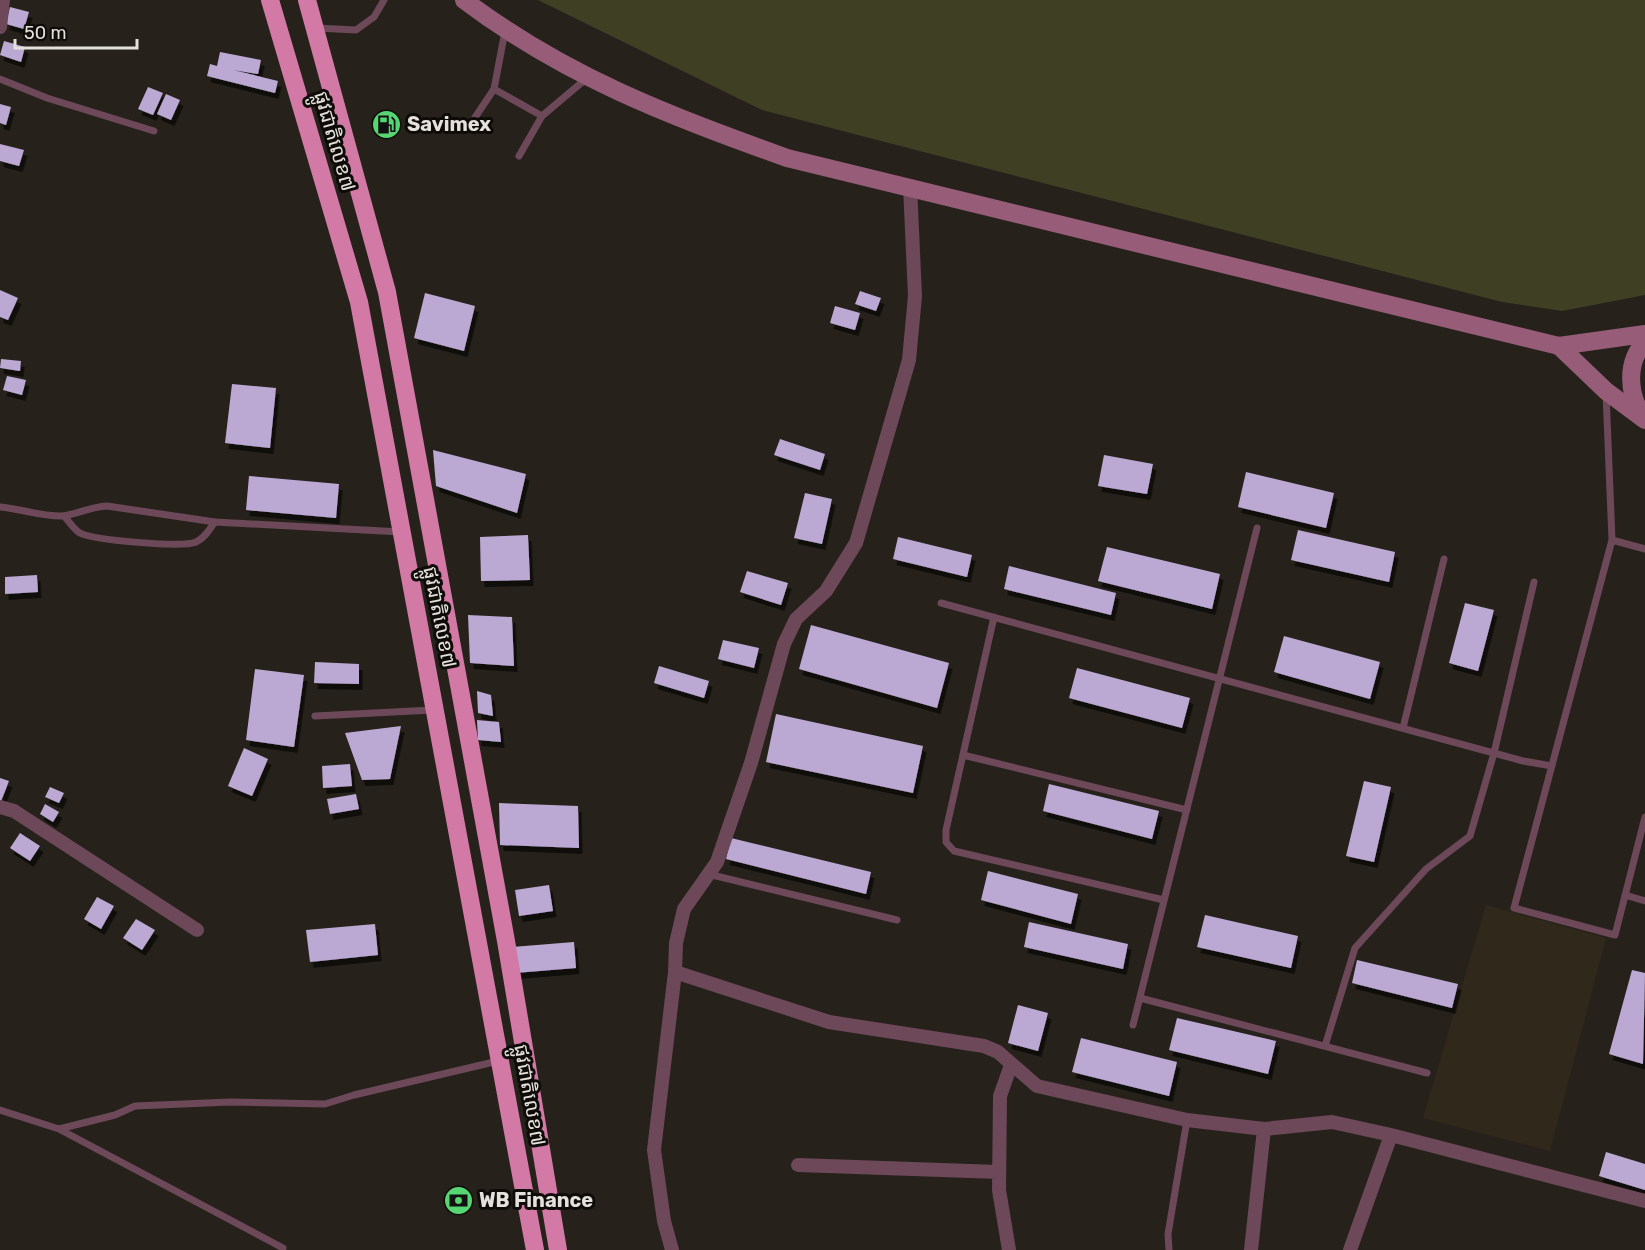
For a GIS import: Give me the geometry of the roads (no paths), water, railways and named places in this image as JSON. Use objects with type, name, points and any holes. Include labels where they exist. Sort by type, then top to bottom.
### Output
[{"type":"highway","name":"ផ្លូវជាតិលេខ៧","points":[[307,0],[387,292],[506,941],[558,1250]]},
{"type":"highway","name":"ផ្លូវជាតិលេខ៧","points":[[274,1],[359,302],[535,1250]]},
{"type":"highway","points":[[359,302],[387,292]]},
{"type":"highway","points":[[410,581],[438,576]]},
{"type":"highway","points":[[481,951],[506,941]]},
{"type":"street","points":[[0,27],[3,0]]},
{"type":"street","points":[[464,0],[505,31],[587,78],[677,118],[787,158],[910,186],[1559,346],[1645,334]]},
{"type":"street","points":[[672,1250],[664,1221],[654,1150],[675,972],[676,943],[684,909],[717,861],[751,763],[784,644],[796,619],[826,591],[856,543],[909,360],[915,296],[910,186]]},
{"type":"street","points":[[1645,342],[1632,365],[1630,384],[1635,403],[1645,420]]},
{"type":"street","points":[[1559,346],[1606,391],[1645,420]]},
{"type":"street","points":[[0,807],[14,812],[197,930]]},
{"type":"street","points":[[675,972],[829,1022],[984,1046],[998,1052],[1037,1086],[1187,1120],[1264,1129],[1332,1122],[1391,1135],[1645,1202]]},
{"type":"street","points":[[1009,1250],[999,1191],[999,1172],[1000,1096],[1011,1065]]},
{"type":"street","points":[[1251,1250],[1264,1129]]},
{"type":"street","points":[[1350,1250],[1391,1135]]},
{"type":"street","points":[[798,1165],[999,1172]]},
{"type":"lane","points":[[315,28],[356,30],[374,17],[384,0]]},
{"type":"lane","points":[[470,125],[494,89],[505,31]]},
{"type":"lane","points":[[519,156],[542,116],[587,78]]},
{"type":"lane","points":[[0,79],[47,98],[154,130]]},
{"type":"lane","points":[[494,89],[542,116]]},
{"type":"lane","points":[[1606,391],[1612,540],[1514,908],[1615,935],[1645,817]]},
{"type":"lane","points":[[0,507],[43,515],[64,516],[89,507],[107,506],[215,522],[401,532]]},
{"type":"lane","points":[[64,516],[78,532],[96,538],[172,544],[194,543],[205,536],[215,522]]},
{"type":"lane","points":[[1133,1025],[1257,528]]},
{"type":"lane","points":[[1612,540],[1645,549]]},
{"type":"lane","points":[[1403,728],[1444,559]]},
{"type":"lane","points":[[1325,1046],[1355,948],[1426,869],[1464,843],[1470,836],[1494,753],[1534,582]]},
{"type":"lane","points":[[941,603],[1494,753],[1552,766]]},
{"type":"lane","points":[[994,617],[946,830],[946,842],[954,851],[1164,900]]},
{"type":"lane","points":[[315,717],[435,710]]},
{"type":"lane","points":[[963,755],[1186,810]]},
{"type":"lane","points":[[708,874],[897,920]]},
{"type":"lane","points":[[1625,895],[1645,901]]},
{"type":"lane","points":[[1140,998],[1427,1073]]},
{"type":"lane","points":[[58,1129],[115,1115],[135,1106],[230,1102],[325,1104],[501,1060]]},
{"type":"lane","points":[[0,1110],[58,1129],[283,1248]]},
{"type":"lane","points":[[1169,1250],[1168,1234],[1187,1120]]},
{"type":"place","name":"Savimex","points":[[386,124]]},
{"type":"place","name":"WB Finance","points":[[458,1200]]}]
